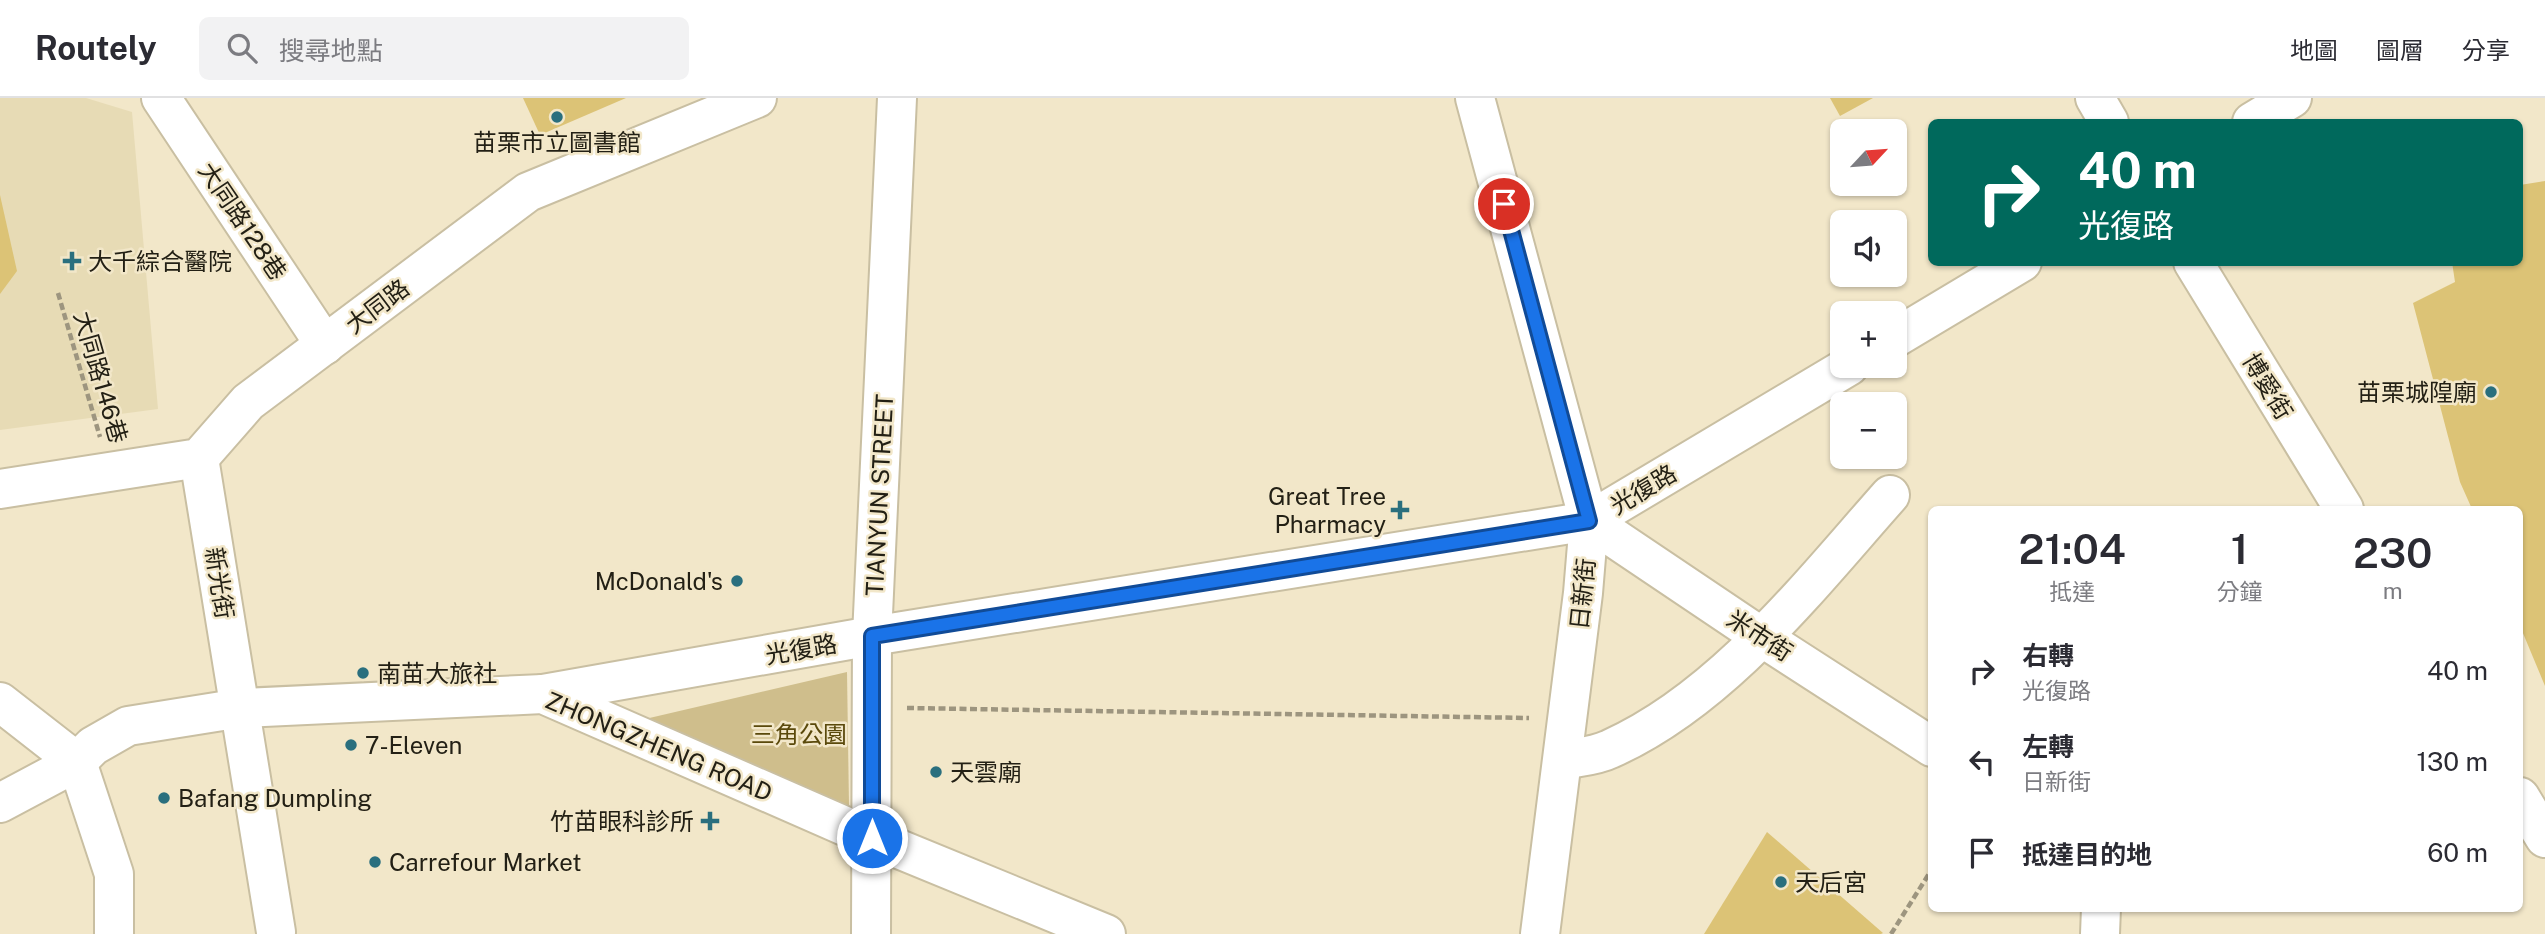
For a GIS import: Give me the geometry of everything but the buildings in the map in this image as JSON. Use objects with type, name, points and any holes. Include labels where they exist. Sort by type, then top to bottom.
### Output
[{"type":"street","name":"大同路128巷","points":[[161,98],[325,345]]},
{"type":"street","name":"大同路","points":[[199,458],[248,402],[528,192],[757,98]]},
{"type":"street","name":"TIANYUN STREET","points":[[871,934],[872,636],[897,98]]},
{"type":"street","name":"日新街","points":[[1475,98],[1589,521],[1583,593],[1540,934]]},
{"type":"street","points":[[2095,98],[2107,119]]},
{"type":"street","points":[[2257,119],[2292,98]]},
{"type":"street","points":[[1907,331],[2015,266]]},
{"type":"street","name":"博愛街","points":[[2195,266],[2342,506]]},
{"type":"street","name":"光復路","points":[[543,694],[872,636],[1589,521],[1830,377]]},
{"type":"street","points":[[0,489],[199,458]]},
{"type":"street","name":"新光街","points":[[199,458],[276,932]]},
{"type":"street","points":[[1563,760],[1608,751],[1671,715],[1763,638],[1890,495]]},
{"type":"street","name":"米市街","points":[[1589,521],[1928,744]]},
{"type":"street","name":"ZHONGZHENG ROAD","points":[[0,803],[77,762],[93,746],[128,726],[241,708],[543,694],[872,838],[1106,934]]},
{"type":"street","points":[[0,702],[77,762],[114,874],[114,934]]},
{"type":"street","points":[[2100,934],[2101,912]]},
{"type":"path","name":"大同路146巷","points":[[58,293],[110,472]]},
{"type":"path","points":[[872,707],[1568,719]]},
{"type":"path","points":[[1891,934],[1928,875]]},
{"type":"shaded area","name":"大千綜合醫院","points":[[0,98],[86,98],[132,112],[158,409],[0,430]]},
{"type":"green space","name":"三角公園","points":[[847,672],[849,806],[628,723]]},
{"type":"place","name":"苗栗市立圖書館","points":[[557,117]]},
{"type":"place","name":"大千綜合醫院","points":[[72,261]]},
{"type":"place","name":"苗栗城隍廟","points":[[2491,392]]},
{"type":"place","name":"Great Tree Pharmacy","points":[[1400,510]]},
{"type":"place","name":"McDonald's","points":[[737,581]]},
{"type":"place","name":"南苗大旅社","points":[[363,673]]},
{"type":"place","name":"7-Eleven","points":[[351,745]]},
{"type":"place","name":"天雲廟","points":[[936,772]]},
{"type":"place","name":"Bafang Dumpling","points":[[164,798]]},
{"type":"place","name":"竹苗眼科診所","points":[[710,821]]},
{"type":"place","name":"Carrefour Market","points":[[375,862]]},
{"type":"place","name":"天后宮","points":[[1781,882]]},
{"type":"route","points":[[872,838],[872,636],[1589,521],[1504,204]]}]
